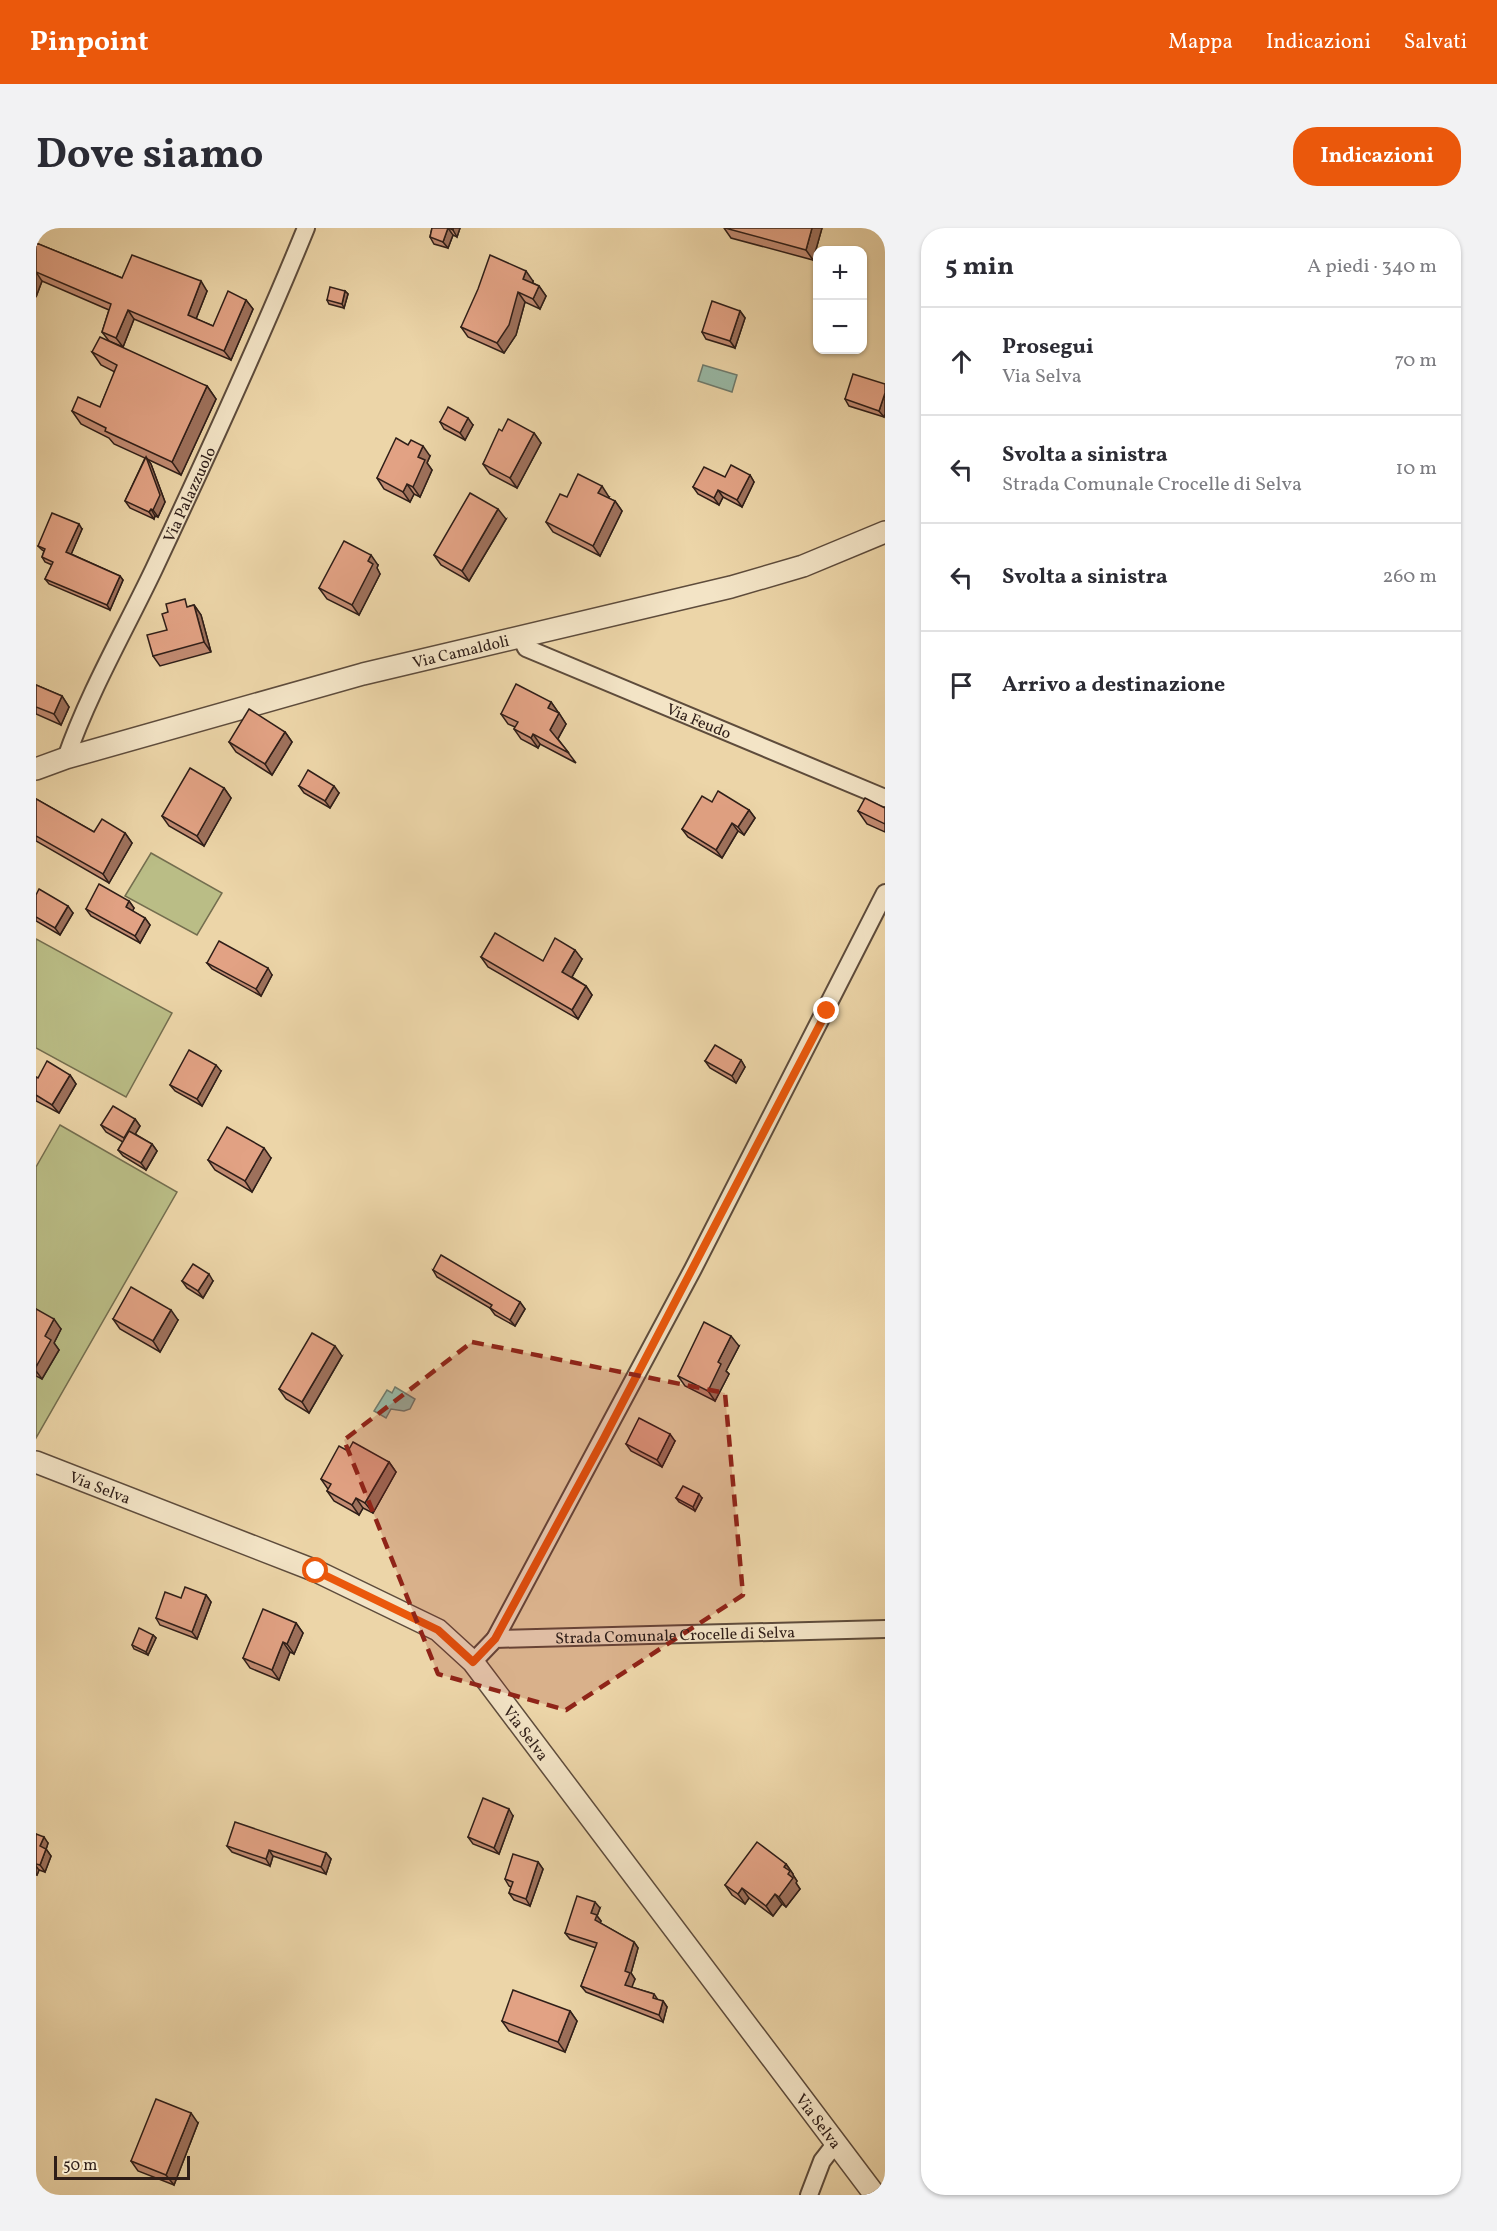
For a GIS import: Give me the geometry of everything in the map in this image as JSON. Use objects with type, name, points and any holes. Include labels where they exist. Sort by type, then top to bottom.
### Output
[{"type":"street","name":"Via Palazzuolo","points":[[66,758],[80,718],[153,571],[271,311],[306,228]]},
{"type":"street","name":"Via Camaldoli","points":[[36,770],[66,758],[363,674],[741,584],[803,566],[885,532]]},
{"type":"street","name":"Via Feudo","points":[[520,636],[526,648],[885,798]]},
{"type":"street","points":[[473,1662],[495,1639],[683,1289],[885,893]]},
{"type":"street","name":"Via Selva","points":[[36,1462],[316,1571],[438,1630],[473,1662],[836,2143],[822,2161],[809,2195]]},
{"type":"street","name":"Strada Comunale Crocelle di Selva","points":[[495,1639],[885,1629]]},
{"type":"street","points":[[836,2143],[875,2195]]},
{"type":"highlighted area","points":[[472,1342],[725,1393],[743,1595],[566,1710],[438,1674],[344,1440]]},
{"type":"green space","points":[[151,853],[222,893],[197,935],[125,896]]},
{"type":"green space","points":[[36,939],[172,1013],[126,1097],[36,1048]]},
{"type":"green space","points":[[60,1125],[177,1192],[36,1438],[36,1167]]},
{"type":"shaded area","points":[[703,365],[737,375],[732,392],[698,381]]},
{"type":"shaded area","points":[[395,1387],[415,1399],[410,1409],[404,1411],[391,1409],[386,1418],[374,1411],[387,1390],[392,1393]]},
{"type":"building","points":[[432,228],[448,228],[443,242],[430,237]]},
{"type":"building","points":[[725,228],[812,228],[806,250]]},
{"type":"building","points":[[36,243],[122,278],[132,255],[201,281],[188,315],[213,326],[228,291],[246,300],[224,351],[128,310],[116,338],[102,332],[111,304],[36,272]]},
{"type":"building","points":[[490,255],[526,271],[523,279],[539,286],[533,299],[518,292],[509,325],[497,343],[461,327]]},
{"type":"building","points":[[330,287],[345,291],[342,304],[327,300]]},
{"type":"building","points":[[712,301],[740,311],[730,341],[702,332]]},
{"type":"building","points":[[100,337],[207,386],[172,462],[105,431],[106,428],[72,411],[78,397],[100,407],[117,365],[92,352]]},
{"type":"building","points":[[853,374],[885,384],[885,393],[879,411],[845,399]]},
{"type":"building","points":[[448,407],[468,418],[460,433],[440,422]]},
{"type":"building","points":[[508,419],[534,433],[510,478],[483,464],[499,429],[502,431]]},
{"type":"building","points":[[396,438],[408,445],[411,440],[423,446],[418,457],[425,460],[413,487],[407,484],[403,492],[377,478]]},
{"type":"building","points":[[146,457],[160,495],[153,510],[149,512],[125,501]]},
{"type":"building","points":[[731,465],[750,475],[737,500],[718,490],[714,498],[693,487],[704,467],[725,477]]},
{"type":"building","points":[[578,474],[602,486],[598,493],[615,501],[593,546],[546,522],[560,494],[567,497]]},
{"type":"building","points":[[470,493],[498,509],[462,571],[434,555]]},
{"type":"building","points":[[52,513],[79,524],[66,552],[120,576],[107,605],[45,579],[53,562],[42,557],[45,549],[38,546]]},
{"type":"building","points":[[344,541],[371,555],[368,561],[373,564],[352,605],[319,588]]},
{"type":"building","points":[[185,599],[187,607],[194,605],[204,642],[153,656],[147,635],[167,630],[162,614],[168,612],[166,604]]},
{"type":"building","points":[[516,684],[551,702],[548,708],[559,713],[550,730],[569,753],[533,734],[531,738],[514,729],[518,722],[501,714]]},
{"type":"building","points":[[36,685],[62,696],[54,714],[36,707]]},
{"type":"building","points":[[249,709],[285,732],[265,764],[229,742]]},
{"type":"building","points":[[190,768],[224,788],[197,836],[162,816]]},
{"type":"building","points":[[308,770],[334,786],[325,801],[299,786]]},
{"type":"building","points":[[718,791],[749,810],[738,827],[732,823],[716,850],[682,829],[702,796],[712,802]]},
{"type":"building","points":[[865,798],[885,808],[885,824],[858,811]]},
{"type":"building","points":[[36,799],[94,832],[102,819],[125,833],[103,874],[36,836]]},
{"type":"building","points":[[99,884],[129,901],[126,907],[145,918],[135,936],[86,909]]},
{"type":"building","points":[[39,889],[68,906],[55,928],[36,917],[36,895]]},
{"type":"building","points":[[495,933],[543,961],[555,938],[575,950],[562,972],[586,986],[572,1010],[481,957]]},
{"type":"building","points":[[219,941],[268,968],[256,989],[207,963]]},
{"type":"building","points":[[715,1045],[741,1060],[732,1076],[705,1061]]},
{"type":"building","points":[[189,1050],[216,1065],[197,1099],[170,1085]]},
{"type":"building","points":[[47,1061],[70,1075],[52,1105],[36,1095],[36,1077],[38,1078]]},
{"type":"building","points":[[113,1106],[135,1119],[124,1138],[101,1125]]},
{"type":"building","points":[[227,1127],[264,1148],[245,1181],[208,1160]]},
{"type":"building","points":[[129,1131],[152,1144],[141,1163],[118,1150]]},
{"type":"building","points":[[441,1255],[520,1302],[510,1320],[490,1308],[492,1305],[433,1270]]},
{"type":"building","points":[[193,1264],[209,1274],[198,1291],[182,1281]]},
{"type":"building","points":[[131,1287],[171,1310],[153,1341],[113,1319]]},
{"type":"building","points":[[36,1309],[54,1319],[45,1336],[51,1340],[36,1367]]},
{"type":"building","points":[[704,1322],[731,1336],[718,1362],[721,1364],[708,1391],[678,1376]]},
{"type":"building","points":[[312,1333],[335,1346],[302,1402],[279,1389]]},
{"type":"building","points":[[639,1418],[670,1434],[657,1460],[626,1444]]},
{"type":"building","points":[[353,1442],[389,1462],[365,1503],[356,1498],[352,1505],[327,1491],[331,1484],[321,1479],[339,1446],[348,1451]]},
{"type":"building","points":[[683,1486],[699,1494],[693,1507],[676,1498]]},
{"type":"building","points":[[185,1587],[206,1595],[192,1632],[156,1618],[165,1592],[181,1598]]},
{"type":"building","points":[[263,1609],[296,1623],[287,1644],[283,1642],[272,1670],[243,1658]]},
{"type":"building","points":[[139,1628],[153,1635],[146,1652],[132,1645]]},
{"type":"building","points":[[483,1798],[509,1809],[494,1848],[468,1837]]},
{"type":"building","points":[[235,1822],[326,1853],[321,1867],[269,1850],[266,1859],[227,1846]]},
{"type":"building","points":[[36,1834],[44,1837],[40,1846],[46,1849],[40,1865],[36,1864]]},
{"type":"building","points":[[757,1842],[786,1864],[784,1867],[790,1871],[788,1874],[793,1878],[779,1897],[775,1894],[766,1906],[742,1888],[738,1894],[725,1885]]},
{"type":"building","points":[[513,1854],[538,1862],[526,1899],[509,1893],[513,1882],[505,1879]]},
{"type":"building","points":[[577,1896],[595,1902],[591,1913],[597,1915],[595,1920],[634,1942],[625,1971],[630,1973],[625,1985],[654,1994],[653,1998],[663,2001],[659,2015],[581,1986],[597,1943],[565,1933]]},
{"type":"building","points":[[513,1990],[570,2011],[558,2042],[502,2021]]},
{"type":"building","points":[[156,2099],[191,2113],[166,2175],[131,2161]]},
{"type":"route","points":[[316,1571],[438,1630],[473,1662],[495,1639],[603,1440],[827,1011]]}]
